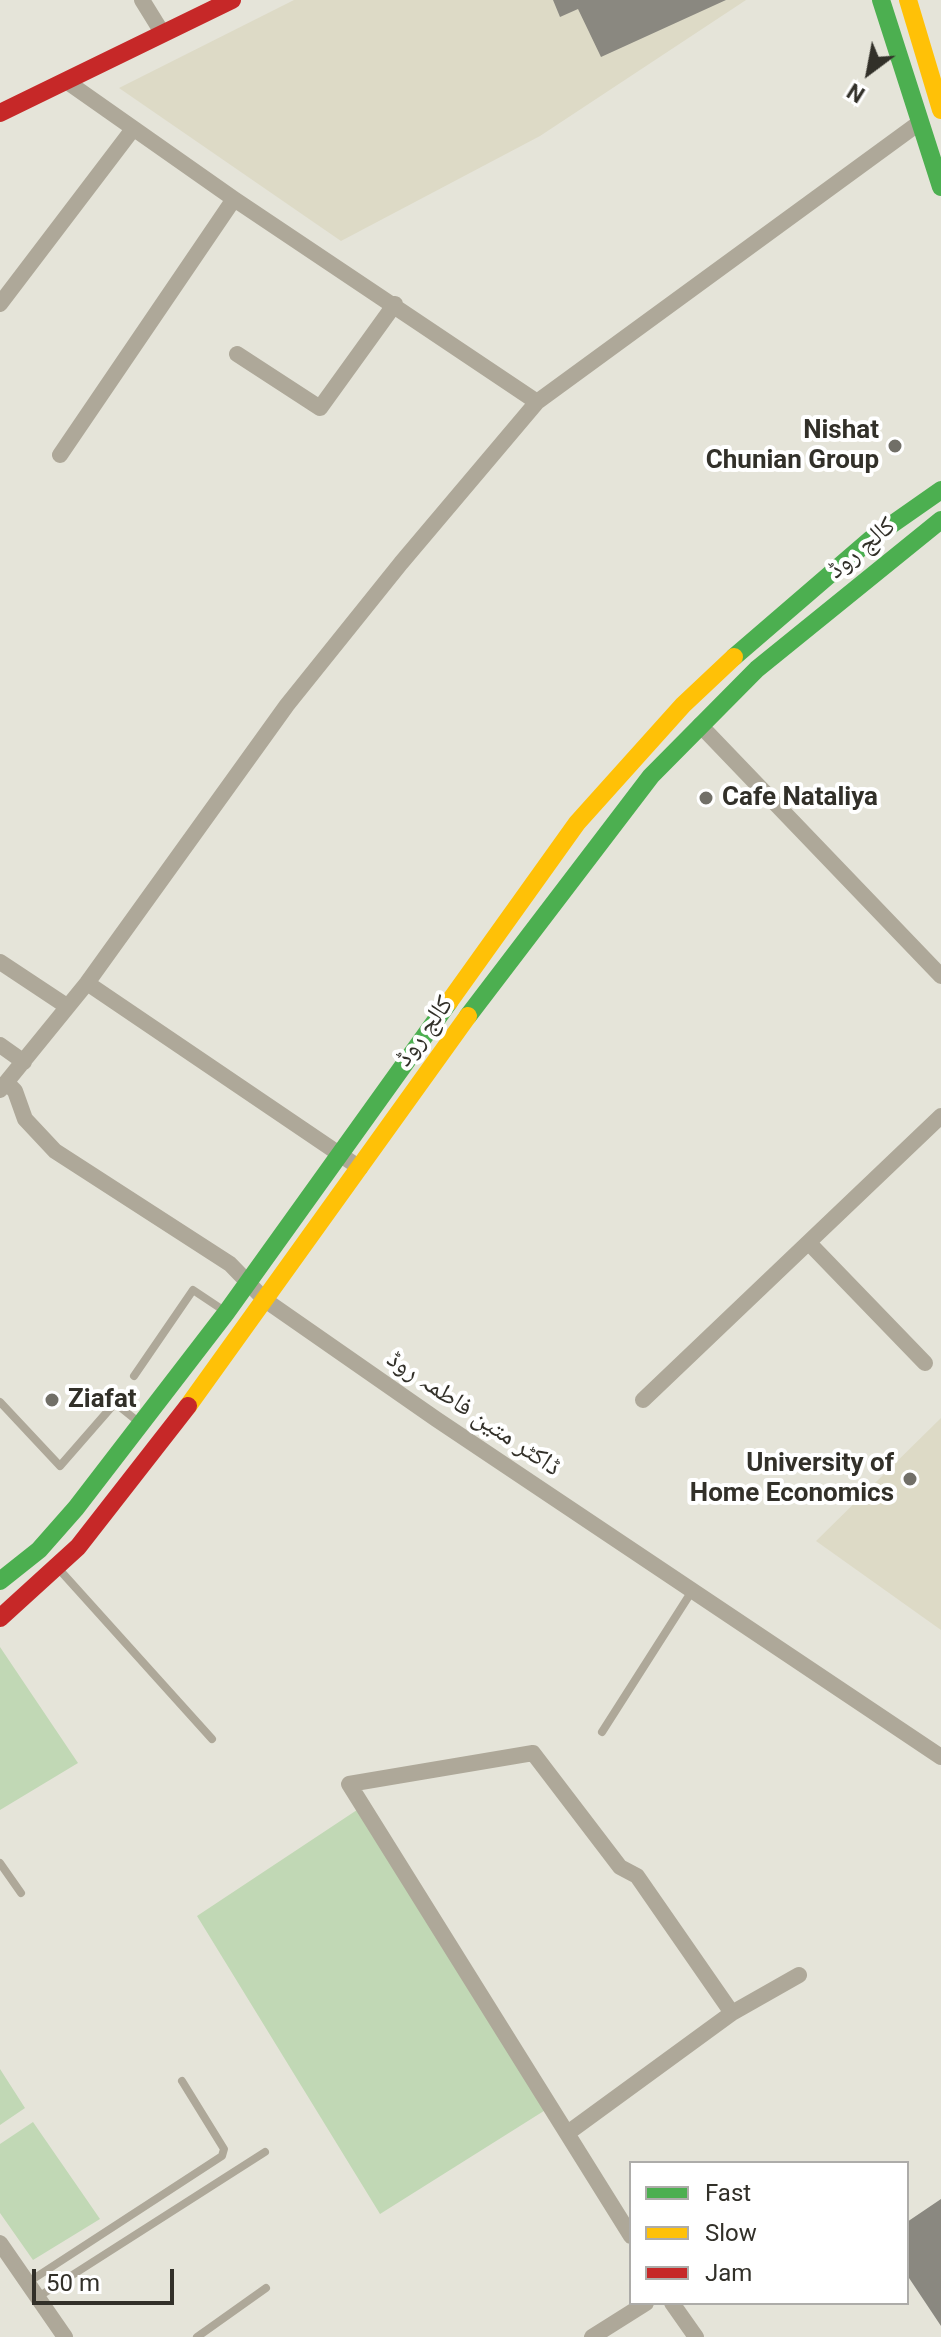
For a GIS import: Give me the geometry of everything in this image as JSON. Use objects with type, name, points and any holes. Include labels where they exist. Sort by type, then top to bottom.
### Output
[{"type":"main road","points":[[0,113],[232,0]]},
{"type":"main road","points":[[881,0],[941,187]]},
{"type":"main road","points":[[908,0],[941,110]]},
{"type":"main road","name":"کالج روڈ","points":[[0,1581],[39,1550],[67,1518],[226,1313],[577,823],[683,705],[749,643],[871,539],[941,490]]},
{"type":"main road","name":"کالج روڈ","points":[[0,1618],[57,1567],[94,1528],[156,1451],[472,1011],[642,787],[757,669],[941,520]]},
{"type":"street","points":[[142,0],[163,34]]},
{"type":"street","points":[[66,81],[234,199],[537,402]]},
{"type":"street","points":[[4,1087],[65,1005],[87,983],[287,705],[401,563],[537,402],[919,123]]},
{"type":"street","points":[[0,304],[133,129]]},
{"type":"street","points":[[60,455],[234,199]]},
{"type":"street","points":[[237,354],[320,408],[395,304]]},
{"type":"street","points":[[700,725],[941,976]]},
{"type":"street","points":[[0,962],[65,1005]]},
{"type":"street","points":[[87,983],[360,1168]]},
{"type":"street","points":[[0,1045],[28,1056]]},
{"type":"street","name":"ڈاکٹر متین فاطمہ روڈ","points":[[4,1087],[15,1091],[25,1119],[55,1151],[230,1264],[265,1300],[941,1757]]},
{"type":"street","points":[[643,1400],[941,1116]]},
{"type":"street","points":[[809,1243],[925,1363]]},
{"type":"street","points":[[629,2233],[349,1784],[533,1753],[620,1867],[637,1876],[732,2013]]},
{"type":"street","points":[[569,2132],[732,2013],[799,1975]]},
{"type":"street","points":[[0,2243],[65,2337]]},
{"type":"street","points":[[592,2337],[643,2305]]},
{"type":"street","points":[[673,2305],[696,2337]]},
{"type":"lane","points":[[134,1376],[193,1290],[226,1313]]},
{"type":"lane","points":[[0,1402],[60,1466],[115,1403],[141,1424]]},
{"type":"lane","points":[[57,1567],[212,1739]]},
{"type":"lane","points":[[602,1732],[692,1590]]},
{"type":"lane","points":[[0,1863],[21,1893]]},
{"type":"lane","points":[[26,2283],[222,2156],[224,2149],[182,2081]]},
{"type":"lane","points":[[37,2297],[265,2152]]},
{"type":"lane","points":[[197,2337],[266,2288]]},
{"type":"shaded area","points":[[294,0],[746,0],[540,136],[341,241],[119,88]]},
{"type":"shaded area","name":"University of Home Economics","points":[[941,1418],[941,1630],[816,1541]]},
{"type":"green space","points":[[0,1647],[78,1763],[0,1810]]},
{"type":"green space","points":[[363,1806],[547,2109],[380,2214],[197,1916]]},
{"type":"green space","points":[[0,2069],[25,2108],[0,2125]]},
{"type":"green space","points":[[33,2122],[100,2219],[33,2260],[0,2213],[0,2144]]},
{"type":"building","points":[[553,0],[726,0],[601,57],[578,9],[560,17]]},
{"type":"building","points":[[941,2199],[941,2326],[909,2278],[909,2221]]},
{"type":"traffic: fast","points":[[881,0],[941,187]]},
{"type":"traffic: fast","points":[[734,657],[871,539],[941,490]]},
{"type":"traffic: fast","points":[[468,1016],[651,776],[757,669],[941,520]]},
{"type":"traffic: fast","points":[[0,1581],[39,1550],[76,1508],[226,1313],[449,1002]]},
{"type":"traffic: slow","points":[[908,0],[941,110]]},
{"type":"traffic: slow","points":[[449,1002],[577,823],[683,705],[734,657]]},
{"type":"traffic: slow","points":[[188,1406],[468,1016]]},
{"type":"traffic: jam","points":[[0,113],[232,0]]},
{"type":"traffic: jam","points":[[0,1618],[78,1547],[188,1406]]},
{"type":"place","name":"Nishat Chunian Group","points":[[895,446]]},
{"type":"place","name":"Cafe Nataliya","points":[[706,798]]},
{"type":"place","name":"Ziafat","points":[[52,1400]]},
{"type":"place","name":"University of Home Economics","points":[[910,1479]]}]
